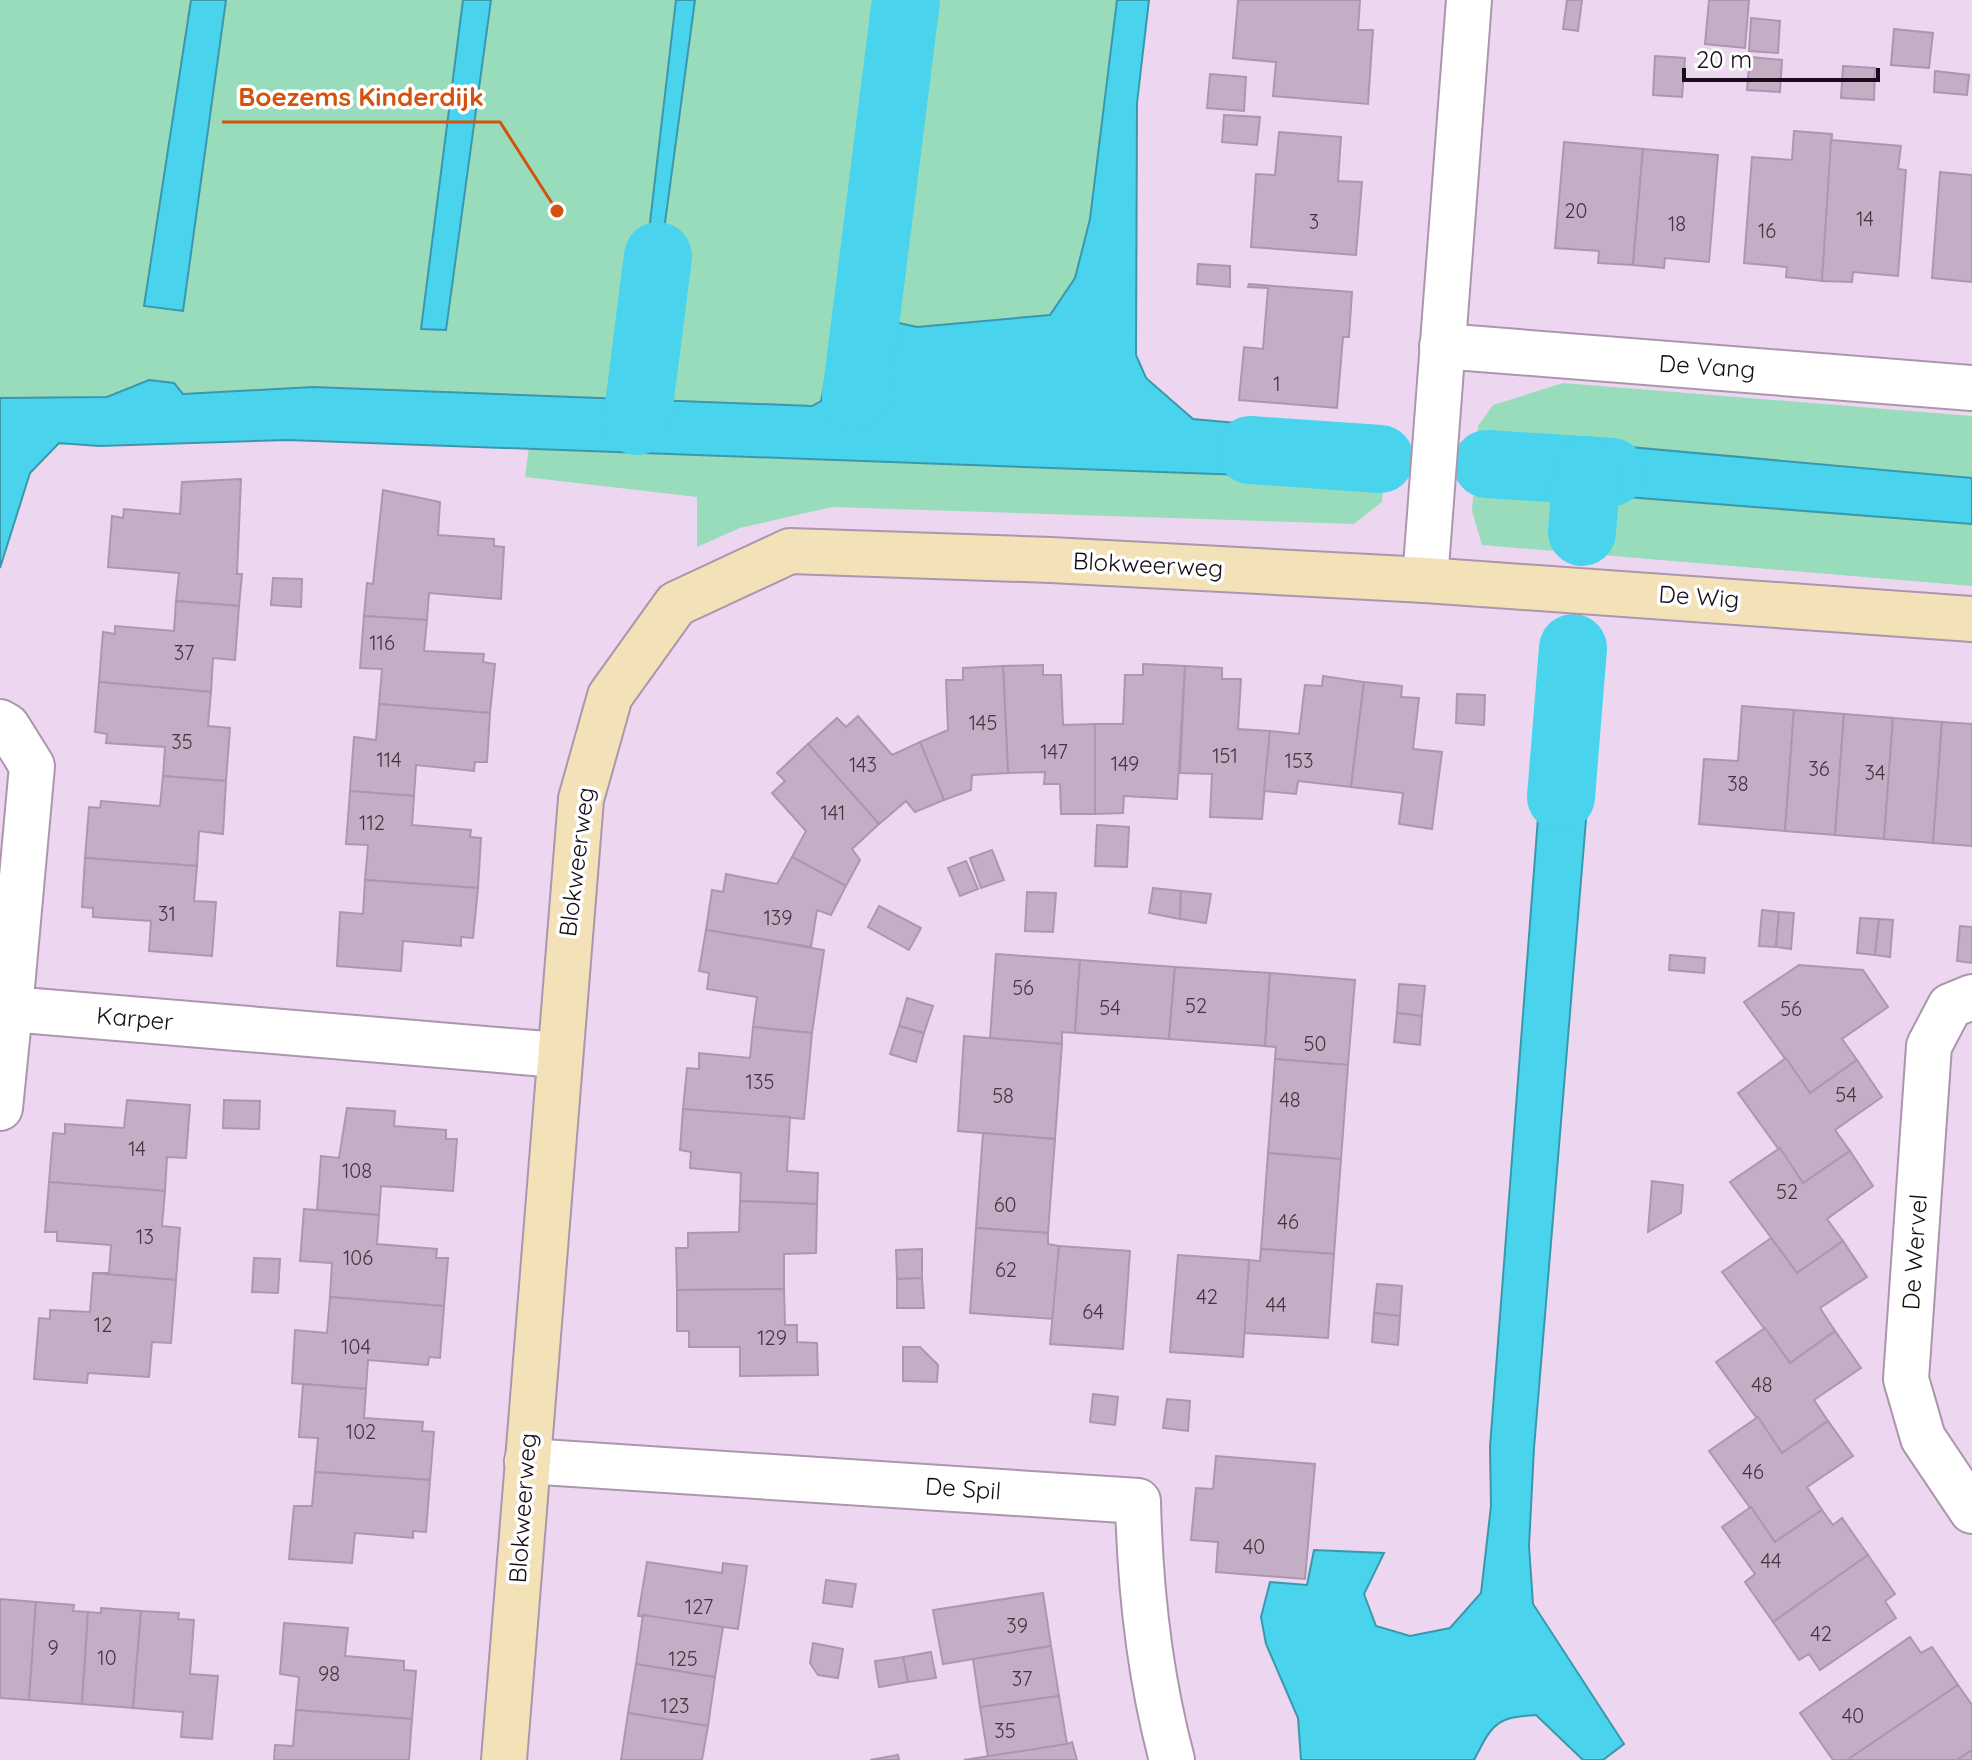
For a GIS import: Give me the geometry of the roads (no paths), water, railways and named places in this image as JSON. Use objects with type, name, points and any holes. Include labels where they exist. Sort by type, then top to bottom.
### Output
[{"type":"street","points":[[1425,580],[1469,0]]},
{"type":"street","name":"De Vang","points":[[1442,346],[1972,388]]},
{"type":"street","name":"Blokweerweg","points":[[504,1760],[558,1055],[581,799],[610,696],[676,604],[790,551],[1051,560],[1425,580]]},
{"type":"street","name":"De Wig","points":[[1425,580],[1972,619]]},
{"type":"street","points":[[0,722],[7,726],[32,766],[0,1108]]},
{"type":"street","name":"De Wervel","points":[[1972,997],[1950,1006],[1929,1046],[1906,1379],[1923,1438],[1972,1511]]},
{"type":"street","name":"Karper","points":[[10,1009],[558,1055]]},
{"type":"street","name":"De Spil","points":[[527,1461],[1138,1501],[1140,1591],[1154,1692],[1172,1760]]},
{"type":"water","points":[[191,0],[226,0],[183,311],[144,306]]},
{"type":"water","points":[[463,0],[491,0],[446,330],[421,329]]},
{"type":"water","points":[[676,0],[695,0],[648,349],[635,351]]},
{"type":"water","points":[[887,0],[911,0],[883,223],[860,219]]},
{"type":"water","points":[[1117,0],[1149,0],[1137,103],[1136,355],[1146,378],[1193,419],[1333,432],[1344,440],[1344,452],[1338,466],[1326,478],[288,440],[99,446],[59,443],[30,473],[0,568],[0,398],[107,397],[149,380],[174,383],[183,394],[313,387],[812,406],[821,401],[832,346],[842,319],[858,298],[890,321],[917,327],[1050,315],[1075,278],[1090,219]]},
{"type":"water","points":[[1541,439],[1972,478],[1972,524],[1523,489],[1515,476],[1522,448]]},
{"type":"water","points":[[1561,701],[1589,705],[1595,711],[1534,1448],[1529,1546],[1533,1604],[1624,1744],[1603,1760],[1583,1760],[1536,1715],[1512,1718],[1496,1725],[1474,1760],[1301,1760],[1298,1718],[1266,1644],[1261,1617],[1270,1582],[1307,1585],[1314,1550],[1384,1553],[1364,1594],[1376,1626],[1410,1636],[1450,1628],[1481,1593],[1491,1506],[1490,1447],[1546,713],[1550,704]]},
{"type":"waterway","points":[[856,396],[906,0]]},
{"type":"waterway","points":[[637,421],[658,256]]},
{"type":"waterway","points":[[1250,450],[1380,459]]},
{"type":"waterway","points":[[1487,464],[1612,472]]},
{"type":"waterway","points":[[1582,532],[1587,470]]},
{"type":"waterway","points":[[1561,797],[1573,648]]},
{"type":"place","name":"Boezems Kinderdijk","points":[[557,211]]}]
